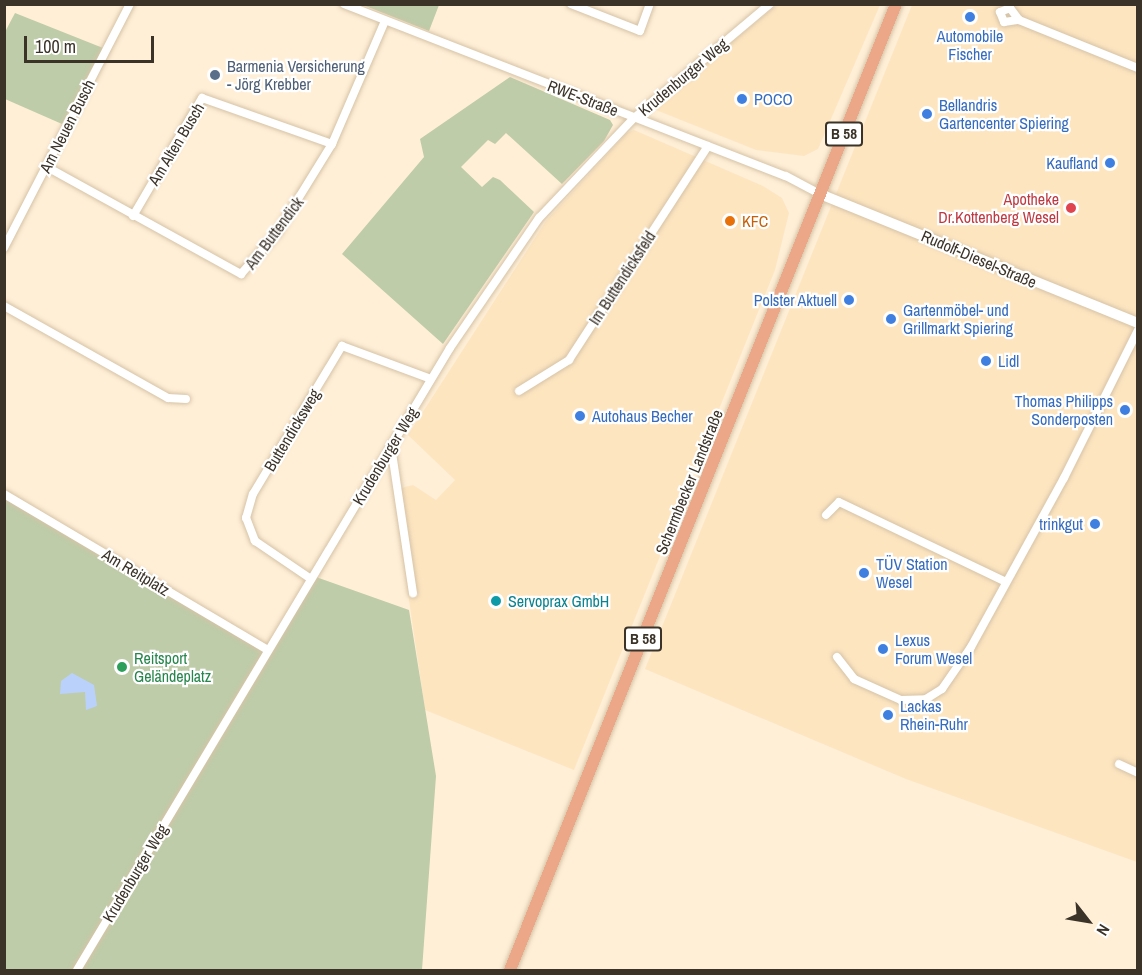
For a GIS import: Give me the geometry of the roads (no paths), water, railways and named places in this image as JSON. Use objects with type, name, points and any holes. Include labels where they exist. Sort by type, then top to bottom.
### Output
[{"type":"main road","name":"Schermbecker Landstraße","points":[[510,970],[896,4]]},
{"type":"street","name":"Am Neuen Busch","points":[[4,248],[130,4]]},
{"type":"street","name":"RWE-Straße","points":[[344,4],[786,176],[820,194]]},
{"type":"street","points":[[571,4],[640,31],[650,4]]},
{"type":"street","name":"Krudenburger Weg","points":[[77,970],[431,379],[540,218],[634,118],[770,4]]},
{"type":"street","points":[[1019,20],[1137,68]]},
{"type":"street","name":"Am Buttendick","points":[[47,167],[242,274],[277,233],[332,144],[386,21]]},
{"type":"street","name":"Am Alten Busch","points":[[133,216],[202,98],[332,144]]},
{"type":"street","name":"Im Buttendicksfeld","points":[[519,391],[569,360],[708,146]]},
{"type":"street","name":"Rudolf-Diesel-Straße","points":[[820,194],[1137,323]]},
{"type":"street","points":[[4,306],[168,398],[186,399]]},
{"type":"street","points":[[837,657],[854,679],[901,700],[918,701],[934,696],[950,680],[972,647],[1137,330]]},
{"type":"street","name":"Buttendicksweg","points":[[311,579],[255,541],[246,518],[253,494],[336,355],[342,346],[431,379]]},
{"type":"street","points":[[391,446],[413,593]]},
{"type":"street","name":"Am Reitplatz","points":[[4,494],[268,650]]},
{"type":"street","points":[[826,515],[839,502],[1006,582]]},
{"type":"street","points":[[1119,764],[1137,773]]},
{"type":"water","points":[[72,673],[94,685],[97,706],[86,710],[85,692],[60,694],[61,681]]},
{"type":"place","name":"Automobile Fischer","points":[[970,17]]},
{"type":"place","name":"Barmenia Versicherung - Jörg Krebber","points":[[215,75]]},
{"type":"place","name":"POCO","points":[[742,99]]},
{"type":"place","name":"Bellandris Gartencenter Spiering","points":[[927,114]]},
{"type":"place","name":"Kaufland","points":[[1110,163]]},
{"type":"place","name":"Apotheke Dr.Kottenberg Wesel","points":[[1071,208]]},
{"type":"place","name":"KFC","points":[[730,221]]},
{"type":"place","name":"Polster Aktuell","points":[[849,300]]},
{"type":"place","name":"Gartenmöbel- und Grillmarkt Spiering","points":[[891,319]]},
{"type":"place","name":"Lidl","points":[[986,361]]},
{"type":"place","name":"Thomas Philipps Sonderposten","points":[[1125,410]]},
{"type":"place","name":"Autohaus Becher","points":[[580,416]]},
{"type":"place","name":"trinkgut","points":[[1095,524]]},
{"type":"place","name":"TÜV Station Wesel","points":[[864,573]]},
{"type":"place","name":"Servoprax GmbH","points":[[496,601]]},
{"type":"place","name":"Lexus Forum Wesel","points":[[883,649]]},
{"type":"place","name":"Reitsport Geländeplatz","points":[[122,667]]},
{"type":"place","name":"Lackas Rhein-Ruhr","points":[[888,715]]}]
